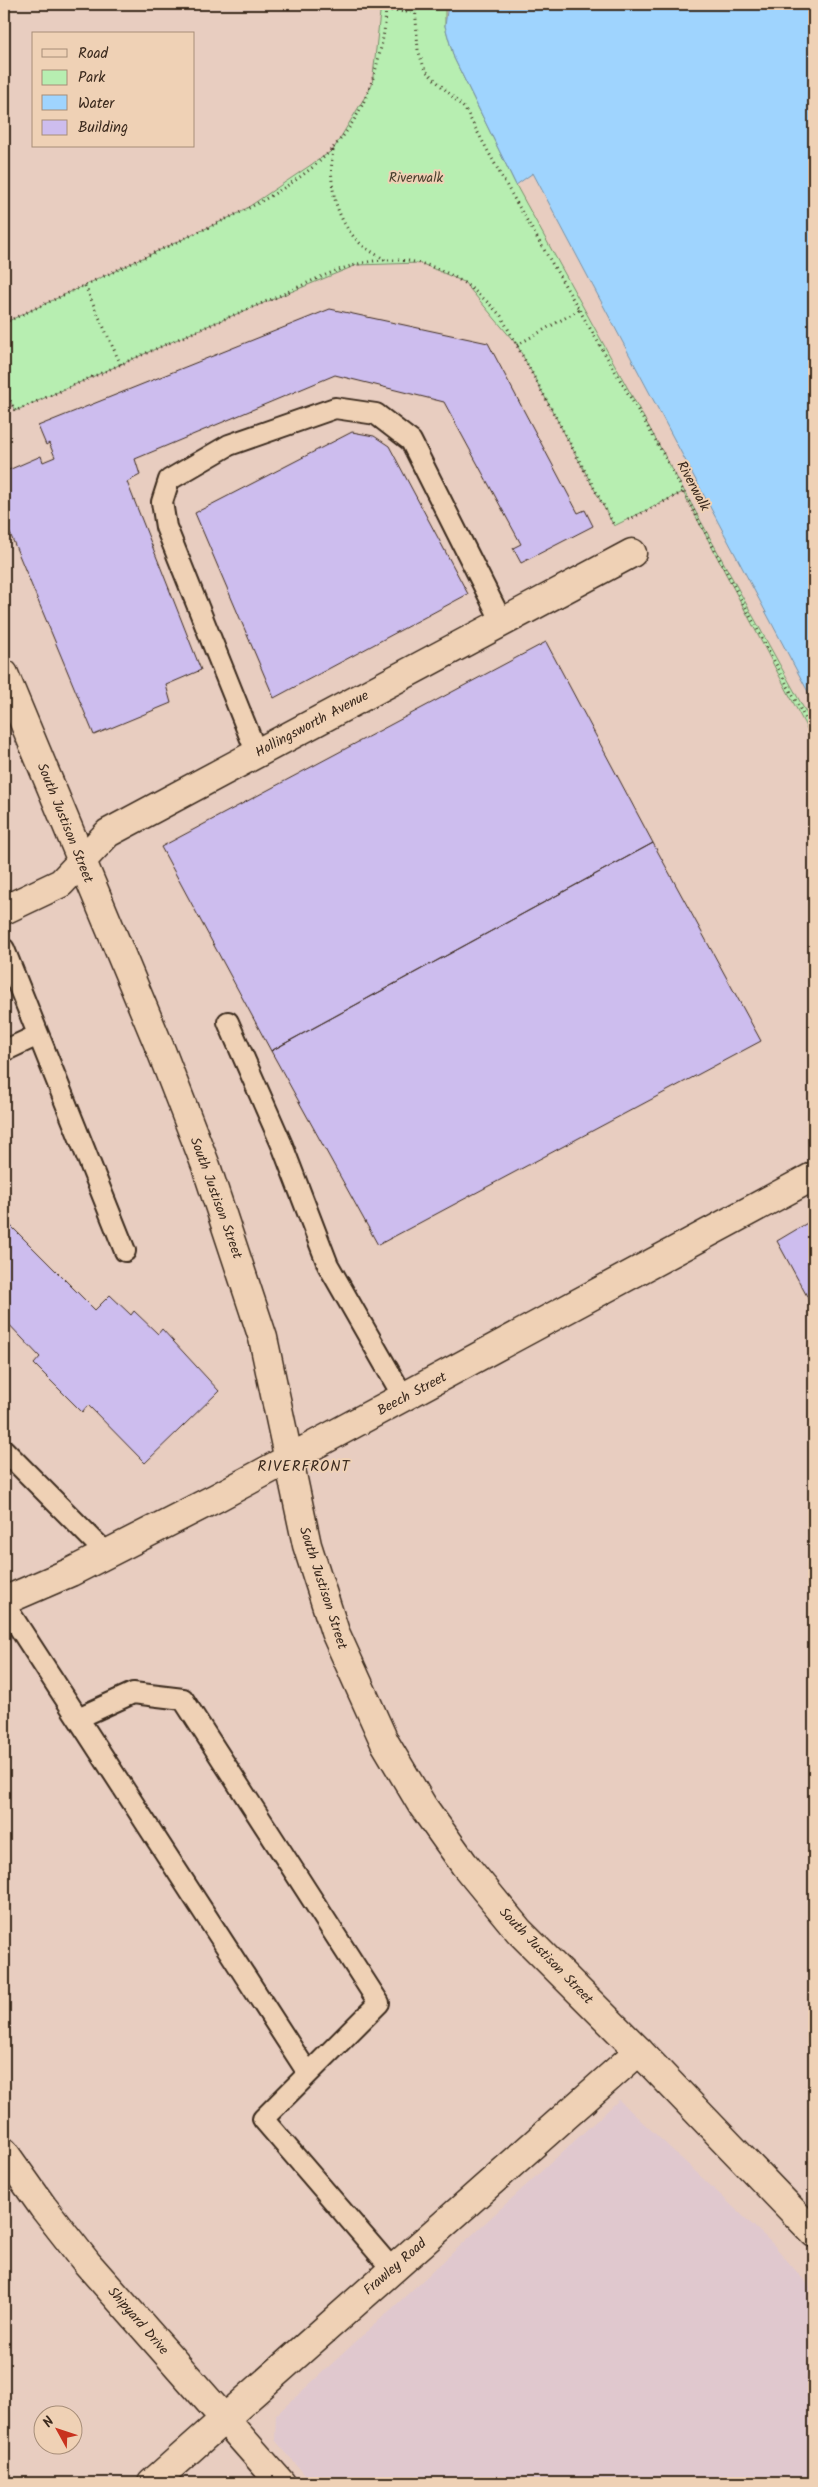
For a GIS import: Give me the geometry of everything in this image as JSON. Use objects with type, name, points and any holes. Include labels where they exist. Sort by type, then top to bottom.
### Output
[{"type":"street","name":"Hollingsworth Avenue","points":[[4,910],[61,884],[80,861],[108,834],[632,553]]},
{"type":"street","name":"South Justison Street","points":[[4,674],[80,861],[162,1053],[232,1240],[263,1338],[306,1545],[335,1632],[385,1743],[422,1805],[464,1864],[519,1931],[639,2051],[814,2233]]},
{"type":"street","name":"Beech Street","points":[[4,1602],[107,1554],[288,1460],[814,1176]]},
{"type":"street","name":"Frawley Road","points":[[152,2483],[639,2051]]},
{"type":"street","name":"Shipyard Drive","points":[[4,2152],[43,2207],[88,2263],[281,2483]]},
{"type":"lane","points":[[257,754],[166,527],[162,502],[169,480],[230,445],[335,408],[376,414],[411,441],[502,622]]},
{"type":"lane","points":[[4,949],[125,1251]]},
{"type":"lane","points":[[228,1022],[282,1145],[328,1265],[404,1398]]},
{"type":"lane","points":[[4,1051],[38,1035]]},
{"type":"lane","points":[[4,1450],[107,1554]]},
{"type":"lane","points":[[4,1602],[308,2073]]},
{"type":"lane","points":[[78,1718],[133,1693],[183,1699],[378,2003],[263,2119],[392,2269]]},
{"type":"path","points":[[4,323],[276,194],[305,174],[333,150],[356,118],[372,85],[386,21],[385,4]]},
{"type":"path","points":[[386,10],[416,13],[415,4]]},
{"type":"path","name":"Riverwalk","points":[[416,13],[418,50],[425,70],[465,109],[508,188],[683,492],[814,735]]},
{"type":"path","points":[[333,150],[330,172],[334,197],[343,221],[362,244],[386,260]]},
{"type":"path","points":[[4,387],[15,411],[324,277],[357,265],[386,260],[420,264],[446,271],[464,282],[481,294],[501,316],[614,526],[683,492]]},
{"type":"path","points":[[84,286],[121,364]]},
{"type":"path","points":[[517,345],[579,310]]},
{"type":"shaded area","points":[[619,2100],[773,2244],[814,2292],[814,2483],[312,2483],[275,2440],[276,2415]]},
{"type":"green space","name":"Riverwalk","points":[[381,4],[445,4],[445,26],[454,58],[516,185],[814,727],[814,742],[683,492],[614,526],[517,345],[464,282],[420,263],[357,265],[212,324],[15,411],[4,387],[4,323],[241,212],[333,150],[372,85]]},
{"type":"water","points":[[448,4],[814,4],[814,703],[533,173],[516,185],[454,58],[445,26]]},
{"type":"building","points":[[330,309],[488,343],[578,513],[585,510],[593,526],[521,563],[513,548],[521,544],[444,402],[335,375],[135,459],[140,475],[127,482],[201,670],[166,685],[171,703],[94,735],[4,519],[4,472],[41,456],[43,462],[55,457],[49,443],[46,445],[38,426]]},
{"type":"building","points":[[352,432],[374,436],[389,446],[468,594],[274,698],[195,513]]},
{"type":"building","points":[[546,642],[653,843],[271,1051],[161,847]]},
{"type":"building","points":[[653,843],[761,1041],[378,1245],[271,1051]]},
{"type":"building","points":[[4,1219],[95,1310],[110,1295],[131,1315],[134,1311],[158,1334],[162,1329],[219,1391],[145,1463],[88,1405],[82,1412],[34,1364],[40,1357],[4,1319]]},
{"type":"building","points":[[814,1219],[814,1309],[777,1241]]},
{"type":"district","name":"RIVERFRONT","points":[[304,1467]]}]
